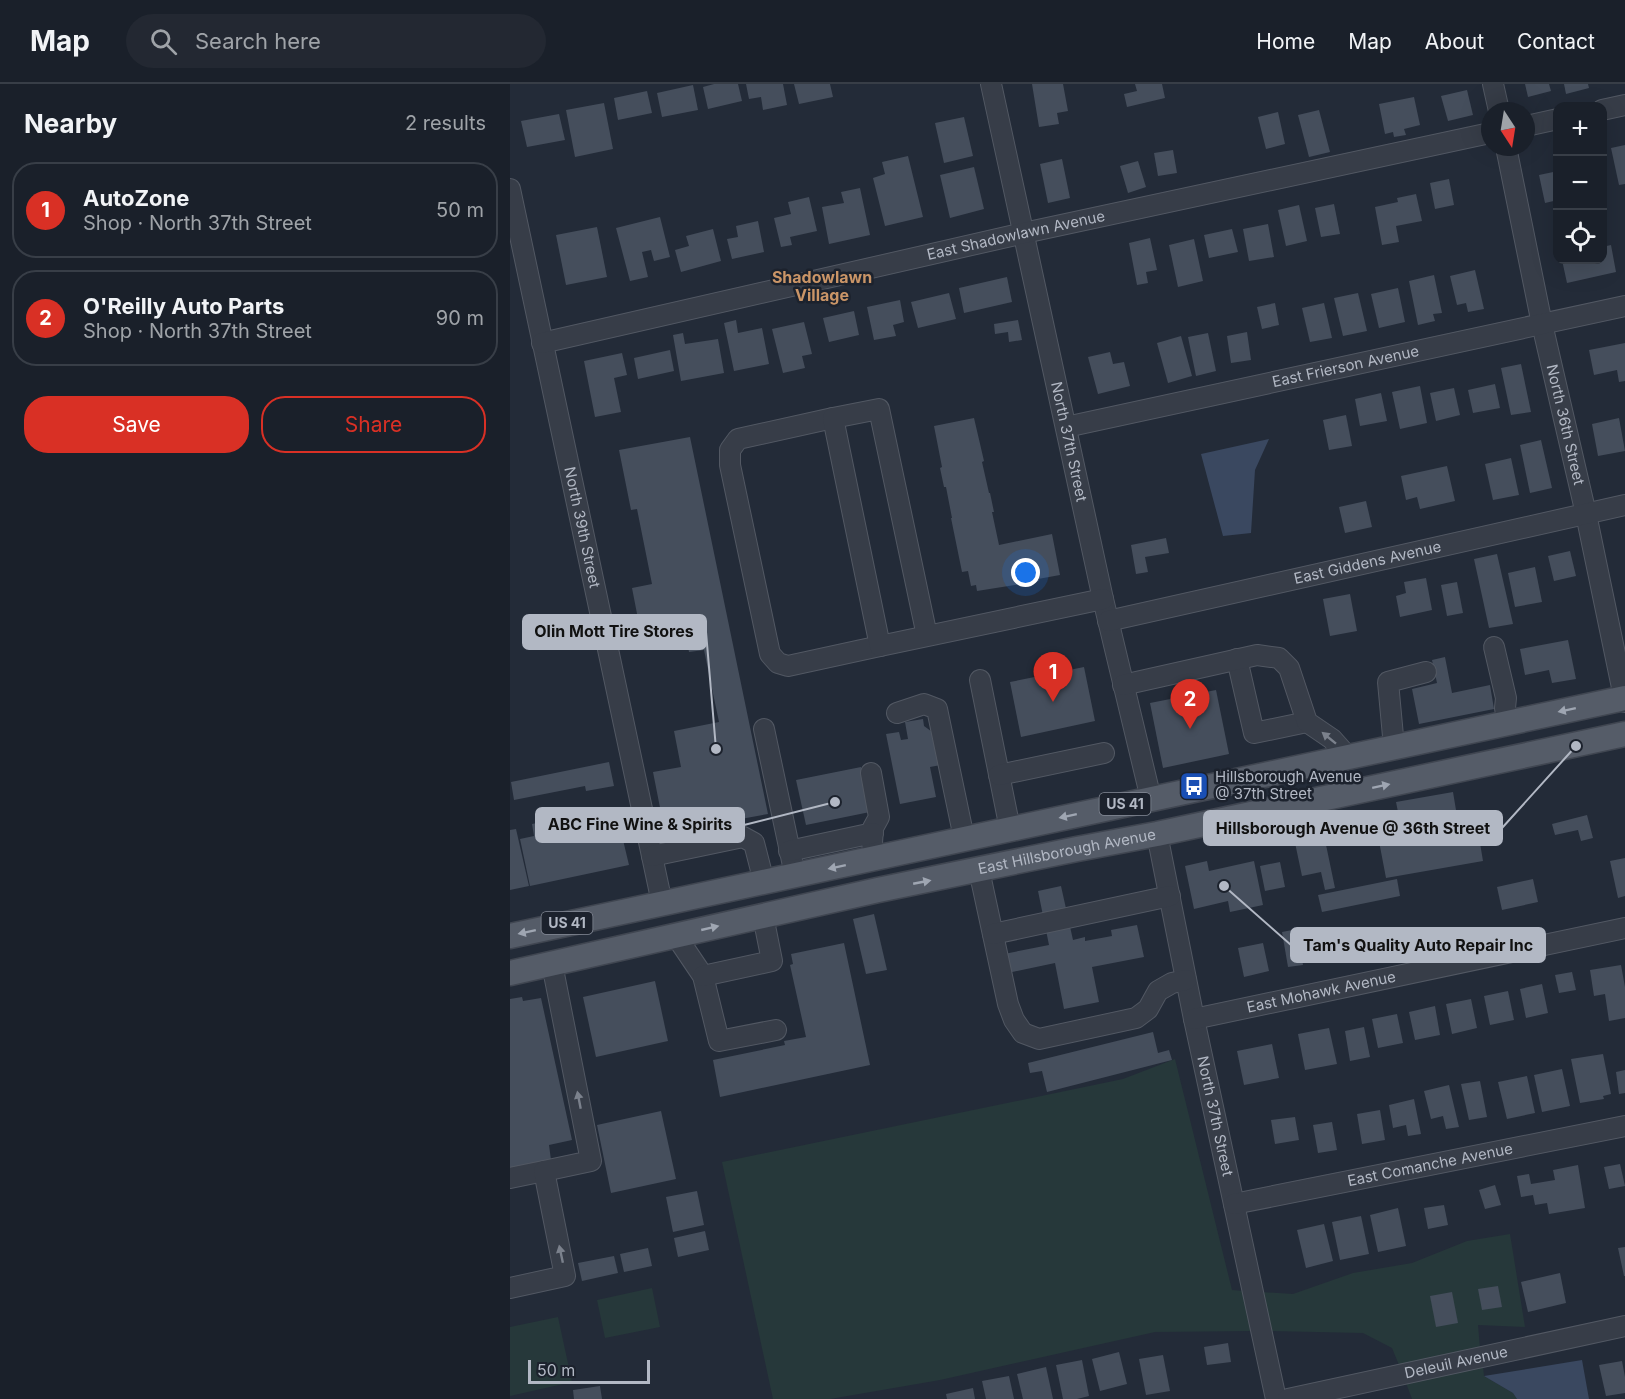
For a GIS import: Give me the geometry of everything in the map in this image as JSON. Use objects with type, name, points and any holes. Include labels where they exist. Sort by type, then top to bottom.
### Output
[{"type":"main road","name":"US 41","points":[[510,936],[1625,699]]},
{"type":"main road","name":"East Hillsborough Avenue","points":[[510,973],[604,952],[680,942],[763,916],[1625,734]]},
{"type":"main road","points":[[1157,834],[1185,805],[1223,783]]},
{"type":"main road","points":[[1077,849],[1093,832],[1131,818],[1151,799]]},
{"type":"main road","points":[[850,897],[870,876],[875,859]]},
{"type":"main road","points":[[604,952],[652,918],[662,903]]},
{"type":"street","name":"North 37th Street","points":[[991,84],[1103,599],[1151,799]]},
{"type":"street","points":[[1493,84],[1497,102]]},
{"type":"street","points":[[1607,109],[1625,105]]},
{"type":"street","points":[[1535,124],[1553,120]]},
{"type":"street","name":"East Shadowlawn Avenue","points":[[542,343],[1024,233],[1481,136]]},
{"type":"street","name":"North 36th Street","points":[[1508,156],[1542,324],[1586,514],[1618,635],[1625,699]]},
{"type":"street","name":"North 39th Street","points":[[511,196],[662,903]]},
{"type":"street","name":"East Frierson Avenue","points":[[1066,427],[1625,306]]},
{"type":"street","points":[[927,636],[879,409],[738,439],[730,450],[730,465],[770,654],[777,663],[788,666],[1103,599]]},
{"type":"street","points":[[833,418],[880,646]]},
{"type":"street","name":"East Giddens Avenue","points":[[1108,621],[1625,506]]},
{"type":"street","points":[[1494,647],[1506,698],[1508,723]]},
{"type":"street","points":[[1123,685],[1257,655],[1279,658],[1289,668],[1307,722],[1332,739],[1348,757]]},
{"type":"street","points":[[1237,659],[1254,733],[1307,722]]},
{"type":"street","points":[[1394,747],[1388,682],[1426,672]]},
{"type":"street","points":[[980,680],[1010,829]]},
{"type":"street","points":[[897,713],[924,704],[936,709],[964,838]]},
{"type":"street","points":[[764,729],[795,876]]},
{"type":"street","points":[[999,775],[1104,753]]},
{"type":"street","points":[[871,773],[879,817],[873,828],[872,843],[875,859]]},
{"type":"street","points":[[789,851],[873,833]]},
{"type":"street","name":"North 37th Street","points":[[1157,834],[1194,1019],[1276,1399]]},
{"type":"street","points":[[652,856],[743,837],[754,843],[765,882]]},
{"type":"street","points":[[979,870],[1008,1004],[1014,1020],[1023,1033],[1039,1039],[1136,1018],[1148,1009],[1158,991],[1172,983],[1186,980]]},
{"type":"street","points":[[993,934],[1170,896]]},
{"type":"street","points":[[703,976],[772,961],[763,916]]},
{"type":"street","name":"East Mohawk Avenue","points":[[1194,1019],[1625,928]]},
{"type":"street","points":[[680,942],[703,976],[721,1048],[776,1030]]},
{"type":"street","points":[[510,1178],[591,1161],[552,964]]},
{"type":"street","name":"East Comanche Avenue","points":[[1234,1204],[1625,1126]]},
{"type":"street","points":[[510,1288],[566,1276],[544,1171]]},
{"type":"street","name":"Deleuil Avenue","points":[[1288,1399],[1625,1326]]},
{"type":"shaded area","points":[[1175,1059],[1232,1290],[1244,1291],[1253,1331],[1155,1332],[940,1380],[830,1399],[773,1399],[722,1162],[1123,1079]]},
{"type":"shaded area","points":[[1510,1234],[1525,1327],[1478,1325],[1480,1348],[1399,1365],[1392,1348],[1363,1333],[1270,1331],[1261,1292],[1293,1294],[1353,1273],[1412,1263],[1467,1241]]},
{"type":"shaded area","points":[[652,1288],[660,1327],[605,1338],[597,1300]]},
{"type":"shaded area","points":[[558,1317],[572,1382],[510,1396],[510,1327]]},
{"type":"shaded area","points":[[1483,1366],[1484,1376],[1513,1393],[1517,1399],[1412,1399],[1406,1383]]},
{"type":"water","points":[[1269,439],[1255,470],[1251,533],[1223,536],[1201,454]]},
{"type":"water","points":[[1582,1360],[1589,1399],[1517,1399],[1513,1393],[1484,1376]]},
{"type":"building","points":[[714,84],[738,84],[742,101],[708,109],[703,87]]},
{"type":"building","points":[[746,84],[783,84],[787,105],[763,110],[761,97],[749,99]]},
{"type":"building","points":[[794,84],[830,84],[833,97],[799,104]]},
{"type":"building","points":[[1032,84],[1063,84],[1068,111],[1057,113],[1059,124],[1039,127]]},
{"type":"building","points":[[1135,84],[1162,84],[1165,98],[1127,107],[1124,94],[1137,91]]},
{"type":"building","points":[[1525,84],[1549,84],[1551,91],[1528,97]]},
{"type":"building","points":[[1564,84],[1588,84],[1589,88],[1566,94]]},
{"type":"building","points":[[693,85],[698,110],[662,117],[657,93]]},
{"type":"building","points":[[1467,90],[1473,115],[1448,121],[1441,96]]},
{"type":"building","points":[[647,91],[652,113],[618,120],[614,98]]},
{"type":"building","points":[[1414,97],[1420,125],[1404,129],[1406,135],[1394,137],[1393,132],[1385,134],[1379,104]]},
{"type":"building","points":[[604,103],[613,149],[575,157],[566,110]]},
{"type":"building","points":[[1319,110],[1330,152],[1309,157],[1298,115]]},
{"type":"building","points":[[1278,112],[1285,144],[1266,149],[1258,117]]},
{"type":"building","points":[[559,114],[565,140],[527,147],[521,121]]},
{"type":"building","points":[[964,117],[973,156],[944,163],[935,123]]},
{"type":"building","points":[[1625,145],[1625,184],[1619,185],[1611,148]]},
{"type":"building","points":[[1173,150],[1177,173],[1158,176],[1154,153]]},
{"type":"building","points":[[908,156],[923,217],[885,226],[873,178],[885,174],[882,162]]},
{"type":"building","points":[[1062,159],[1070,198],[1048,203],[1040,164]]},
{"type":"building","points":[[1138,161],[1146,187],[1128,193],[1120,166]]},
{"type":"building","points":[[974,167],[984,209],[950,218],[940,175]]},
{"type":"building","points":[[1553,172],[1553,201],[1545,203],[1539,175]]},
{"type":"building","points":[[1449,179],[1454,205],[1435,209],[1430,183]]},
{"type":"building","points":[[860,188],[870,235],[829,244],[822,207],[844,203],[841,192]]},
{"type":"building","points":[[1416,194],[1422,221],[1396,226],[1399,242],[1382,245],[1375,207],[1398,202],[1397,198]]},
{"type":"building","points":[[809,197],[817,231],[790,237],[792,245],[781,247],[774,218],[791,214],[788,202]]},
{"type":"building","points":[[1334,204],[1340,234],[1321,237],[1315,208]]},
{"type":"building","points":[[1299,205],[1307,241],[1286,246],[1278,210]]},
{"type":"building","points":[[660,217],[670,257],[654,261],[651,250],[642,252],[648,277],[630,281],[616,228]]},
{"type":"building","points":[[758,221],[764,252],[732,259],[727,239],[738,237],[736,226]]},
{"type":"building","points":[[1268,224],[1274,257],[1249,261],[1243,229]]},
{"type":"building","points":[[597,227],[607,277],[566,285],[556,235]]},
{"type":"building","points":[[713,229],[721,261],[681,272],[675,250],[689,246],[686,236]]},
{"type":"building","points":[[1232,229],[1238,252],[1209,258],[1204,235]]},
{"type":"building","points":[[1150,238],[1157,270],[1146,272],[1148,283],[1137,285],[1129,243]]},
{"type":"building","points":[[1194,239],[1203,281],[1178,287],[1169,245]]},
{"type":"building","points":[[1611,245],[1616,272],[1567,283],[1563,264],[1607,264],[1607,246]]},
{"type":"building","points":[[1475,270],[1484,309],[1468,312],[1466,303],[1457,305],[1450,276]]},
{"type":"building","points":[[1434,275],[1442,313],[1433,314],[1435,321],[1418,325],[1409,281]]},
{"type":"building","points":[[1007,277],[1012,302],[964,313],[959,288]]},
{"type":"building","points":[[1398,288],[1405,322],[1379,328],[1371,294]]},
{"type":"building","points":[[949,293],[956,319],[918,328],[911,302]]},
{"type":"building","points":[[1358,293],[1367,331],[1343,336],[1334,298]]},
{"type":"building","points":[[900,300],[904,322],[893,325],[896,336],[874,340],[867,307]]},
{"type":"building","points":[[1275,303],[1279,325],[1262,329],[1257,307]]},
{"type":"building","points":[[1324,303],[1332,338],[1310,342],[1302,308]]},
{"type":"building","points":[[854,311],[859,335],[829,342],[823,318]]},
{"type":"building","points":[[736,320],[738,333],[762,328],[769,364],[734,371],[724,323]]},
{"type":"building","points":[[1018,320],[1022,340],[1009,342],[1008,332],[995,334],[994,324]]},
{"type":"building","points":[[804,322],[812,354],[802,356],[805,368],[783,373],[772,329]]},
{"type":"building","points":[[1247,332],[1251,360],[1231,363],[1227,336]]},
{"type":"building","points":[[683,333],[685,344],[718,339],[724,373],[681,381],[673,335]]},
{"type":"building","points":[[1208,333],[1216,371],[1196,376],[1188,337]]},
{"type":"building","points":[[1181,336],[1192,376],[1168,383],[1157,343]]},
{"type":"building","points":[[1625,343],[1625,381],[1619,382],[1617,370],[1594,375],[1589,350]]},
{"type":"building","points":[[670,350],[674,371],[638,379],[634,358]]},
{"type":"building","points":[[1110,352],[1113,364],[1124,362],[1130,386],[1098,394],[1088,357]]},
{"type":"building","points":[[622,353],[627,375],[614,378],[621,412],[595,417],[584,361]]},
{"type":"building","points":[[1521,364],[1531,412],[1511,415],[1501,368]]},
{"type":"building","points":[[1495,384],[1500,408],[1473,413],[1468,390]]},
{"type":"building","points":[[1420,386],[1427,423],[1400,429],[1392,392]]},
{"type":"building","points":[[1454,388],[1460,415],[1436,421],[1430,393]]},
{"type":"building","points":[[1381,393],[1387,421],[1360,426],[1355,399]]},
{"type":"building","points":[[1346,415],[1352,446],[1329,450],[1323,420]]},
{"type":"building","points":[[974,418],[999,545],[1052,534],[1060,575],[1038,579],[1039,581],[977,591],[976,585],[971,586],[968,571],[962,572],[946,487],[944,487],[940,468],[942,467],[934,426]]},
{"type":"building","points":[[1619,418],[1625,451],[1598,456],[1592,424]]},
{"type":"building","points":[[690,437],[768,814],[665,833],[653,772],[681,767],[674,731],[719,722],[704,650],[689,652],[684,626],[662,630],[660,621],[639,624],[632,588],[652,584],[637,509],[631,510],[619,450]]},
{"type":"building","points":[[1541,440],[1552,488],[1530,493],[1520,445]]},
{"type":"building","points":[[1511,458],[1519,495],[1493,500],[1485,464]]},
{"type":"building","points":[[1447,466],[1455,501],[1420,509],[1417,497],[1406,500],[1401,476]]},
{"type":"building","points":[[1366,501],[1372,527],[1345,533],[1339,507]]},
{"type":"building","points":[[1166,538],[1169,553],[1145,557],[1148,572],[1136,574],[1131,545]]},
{"type":"building","points":[[1570,551],[1576,576],[1554,581],[1548,556]]},
{"type":"building","points":[[1497,554],[1513,624],[1489,628],[1474,559]]},
{"type":"building","points":[[1535,567],[1542,602],[1515,607],[1508,573]]},
{"type":"building","points":[[1426,578],[1432,610],[1400,617],[1396,596],[1406,593],[1404,582]]},
{"type":"building","points":[[1457,582],[1463,613],[1447,616],[1441,585]]},
{"type":"building","points":[[1350,594],[1357,631],[1330,636],[1323,599]]},
{"type":"building","points":[[1568,640],[1576,679],[1552,683],[1549,670],[1525,675],[1520,649]]},
{"type":"building","points":[[1445,657],[1452,693],[1490,685],[1494,709],[1419,724],[1412,689],[1437,683],[1432,660]]},
{"type":"building","points":[[1084,667],[1095,721],[1021,737],[1010,682]]},
{"type":"building","points":[[1216,690],[1229,754],[1163,768],[1150,703]]},
{"type":"building","points":[[923,719],[924,726],[935,734],[941,765],[930,767],[936,797],[900,804],[886,734],[899,732],[901,740],[908,739],[905,722]]},
{"type":"building","points":[[609,762],[614,786],[586,791],[585,786],[514,800],[511,782]]},
{"type":"building","points":[[861,767],[870,812],[806,825],[796,780]]},
{"type":"building","points":[[1453,792],[1460,834],[1478,831],[1483,861],[1386,878],[1374,815],[1398,812],[1396,802]]},
{"type":"building","points":[[610,814],[611,820],[618,819],[629,865],[530,886],[520,839],[534,836],[532,824],[562,818],[563,824]]},
{"type":"building","points":[[1587,815],[1593,838],[1581,841],[1578,830],[1555,835],[1552,824]]},
{"type":"building","points":[[516,829],[529,886],[510,890],[510,830]]},
{"type":"building","points":[[1316,833],[1318,842],[1325,840],[1335,888],[1325,890],[1321,872],[1302,876],[1294,838]]},
{"type":"building","points":[[1625,858],[1625,896],[1618,898],[1610,861]]},
{"type":"building","points":[[1207,861],[1209,871],[1254,861],[1263,905],[1230,912],[1228,901],[1194,909],[1185,866]]},
{"type":"building","points":[[1280,862],[1285,887],[1265,891],[1260,866]]},
{"type":"building","points":[[1397,879],[1400,896],[1322,912],[1318,895]]},
{"type":"building","points":[[1533,879],[1538,902],[1502,910],[1497,887]]},
{"type":"building","points":[[1061,886],[1073,940],[1085,937],[1085,941],[1112,936],[1111,930],[1137,925],[1144,957],[1092,967],[1099,1002],[1064,1009],[1055,963],[1003,974],[999,955],[1049,945],[1038,891]]},
{"type":"building","points":[[874,914],[887,970],[866,974],[853,919]]},
{"type":"building","points":[[1297,929],[1303,965],[1288,967],[1282,932]]},
{"type":"building","points":[[844,943],[870,1065],[720,1097],[713,1060],[785,1045],[784,1041],[806,1037],[790,965],[793,964],[791,954]]},
{"type":"building","points":[[1263,943],[1269,971],[1244,977],[1238,948]]},
{"type":"building","points":[[1621,965],[1625,987],[1625,1018],[1609,1021],[1605,994],[1594,996],[1590,970]]},
{"type":"building","points":[[1572,972],[1576,990],[1559,993],[1555,975]]},
{"type":"building","points":[[655,981],[668,1041],[596,1057],[583,997]]},
{"type":"building","points":[[1542,984],[1548,1013],[1526,1018],[1520,989]]},
{"type":"building","points":[[1508,991],[1514,1020],[1490,1025],[1484,996]]},
{"type":"building","points":[[522,997],[523,1001],[541,998],[572,1140],[549,1145],[551,1160],[510,1168],[510,999]]},
{"type":"building","points":[[1471,999],[1477,1028],[1452,1034],[1446,1004]]},
{"type":"building","points":[[1435,1006],[1440,1035],[1415,1040],[1409,1012]]},
{"type":"building","points":[[1397,1014],[1403,1043],[1378,1048],[1372,1019]]},
{"type":"building","points":[[1364,1027],[1370,1057],[1350,1061],[1345,1031]]},
{"type":"building","points":[[1329,1028],[1337,1064],[1305,1070],[1298,1034]]},
{"type":"building","points":[[1153,1032],[1158,1053],[1169,1050],[1172,1060],[1047,1092],[1042,1071],[1030,1073],[1028,1063]]},
{"type":"building","points":[[1272,1044],[1279,1078],[1244,1085],[1237,1051]]},
{"type":"building","points":[[1603,1054],[1611,1094],[1603,1096],[1604,1099],[1580,1103],[1571,1059]]},
{"type":"building","points":[[1562,1069],[1570,1106],[1542,1112],[1534,1075]]},
{"type":"building","points":[[1625,1070],[1625,1093],[1619,1094],[1616,1072]]},
{"type":"building","points":[[1527,1076],[1535,1113],[1507,1119],[1498,1082]]},
{"type":"building","points":[[1480,1081],[1487,1117],[1469,1120],[1461,1084]]},
{"type":"building","points":[[1449,1085],[1459,1127],[1446,1129],[1443,1116],[1431,1119],[1424,1091]]},
{"type":"building","points":[[1414,1099],[1421,1134],[1408,1136],[1406,1125],[1393,1128],[1389,1105]]},
{"type":"building","points":[[1380,1110],[1385,1140],[1362,1144],[1357,1114]]},
{"type":"building","points":[[661,1111],[676,1179],[611,1193],[597,1125]]},
{"type":"building","points":[[1295,1117],[1299,1140],[1275,1144],[1271,1120]]},
{"type":"building","points":[[1332,1122],[1337,1150],[1318,1153],[1313,1125]]},
{"type":"building","points":[[1620,1164],[1625,1186],[1609,1189],[1604,1167]]},
{"type":"building","points":[[1578,1165],[1585,1208],[1549,1214],[1547,1203],[1535,1205],[1533,1195],[1521,1197],[1517,1176],[1529,1174],[1531,1184],[1555,1180],[1553,1170]]},
{"type":"building","points":[[1495,1185],[1501,1205],[1485,1209],[1479,1190]]},
{"type":"building","points":[[697,1191],[704,1225],[673,1232],[666,1197]]},
{"type":"building","points":[[1444,1205],[1448,1225],[1428,1229],[1424,1208]]},
{"type":"building","points":[[1398,1208],[1406,1246],[1378,1252],[1370,1215]]},
{"type":"building","points":[[1361,1216],[1369,1254],[1340,1260],[1332,1222]]},
{"type":"building","points":[[1324,1224],[1333,1261],[1306,1268],[1297,1230]]},
{"type":"building","points":[[705,1231],[709,1250],[678,1257],[674,1238]]},
{"type":"building","points":[[1625,1247],[1625,1276],[1624,1276],[1618,1248]]},
{"type":"building","points":[[648,1248],[652,1266],[624,1272],[620,1254]]},
{"type":"building","points":[[614,1256],[618,1273],[582,1281],[578,1263]]},
{"type":"building","points":[[1560,1273],[1566,1303],[1528,1312],[1521,1282]]},
{"type":"building","points":[[1498,1286],[1502,1307],[1482,1310],[1478,1289]]},
{"type":"building","points":[[1452,1292],[1458,1323],[1436,1327],[1430,1296]]},
{"type":"building","points":[[1228,1343],[1231,1362],[1207,1365],[1204,1347]]},
{"type":"building","points":[[1119,1352],[1127,1384],[1100,1391],[1092,1359]]},
{"type":"building","points":[[1163,1355],[1170,1391],[1146,1395],[1139,1359]]},
{"type":"building","points":[[1082,1360],[1089,1396],[1063,1399],[1056,1365]]},
{"type":"building","points":[[1622,1361],[1625,1393],[1606,1396],[1599,1365]]},
{"type":"building","points":[[1046,1367],[1053,1399],[1023,1399],[1017,1374]]},
{"type":"building","points":[[1009,1376],[1014,1399],[986,1399],[982,1381]]},
{"type":"building","points":[[600,1386],[602,1399],[574,1399],[573,1390]]},
{"type":"building","points":[[973,1388],[975,1399],[947,1399],[946,1394]]},
{"type":"place","name":"AutoZone","points":[[1053,702]]},
{"type":"place","name":"O'Reilly Auto Parts","points":[[1190,729]]},
{"type":"place","name":"Hillsborough Avenue @ 36th Street","points":[[1576,746]]},
{"type":"place","name":"Olin Mott Tire Stores","points":[[716,749]]},
{"type":"place","name":"Hillsborough Avenue @ 37th Street","points":[[1194,786]]},
{"type":"place","name":"ABC Fine Wine & Spirits","points":[[835,802]]},
{"type":"place","name":"Tam's Quality Auto Repair Inc","points":[[1224,886]]},
{"type":"district","name":"Shadowlawn Village","points":[[822,286]]}]
